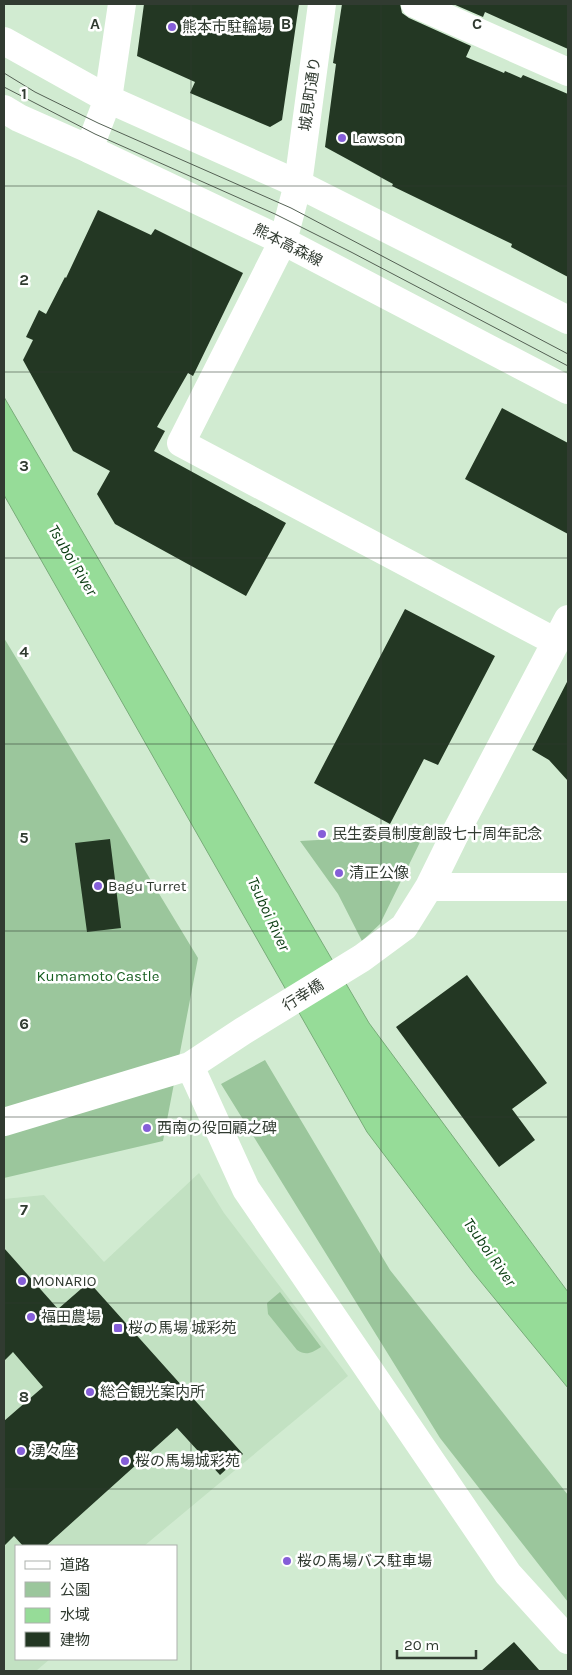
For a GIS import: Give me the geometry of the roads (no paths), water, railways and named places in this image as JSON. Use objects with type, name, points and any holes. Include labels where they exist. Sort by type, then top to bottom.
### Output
[{"type":"street","points":[[89,149],[108,99],[122,4]]},
{"type":"street","name":"城見町通り","points":[[322,4],[298,184],[284,241],[181,443],[562,630]]},
{"type":"street","points":[[415,4],[568,72]]},
{"type":"street","points":[[4,41],[108,99],[298,184],[568,320]]},
{"type":"street","name":"熊本高森線","points":[[4,109],[19,118],[284,241],[568,390]]},
{"type":"street","name":"行幸橋","points":[[4,1122],[190,1066],[362,958],[404,927],[429,887],[562,630]]},
{"type":"street","points":[[429,887],[568,886]]},
{"type":"street","points":[[190,1066],[246,1189],[508,1574],[568,1640]]},
{"type":"water","name":"Tsuboi River","points":[[4,397],[369,1023],[568,1292],[568,1388],[472,1271],[367,1132],[4,495]]},
{"type":"tram line","points":[[4,73],[35,92],[98,123],[291,208],[568,354]]},
{"type":"tram line","points":[[4,87],[95,134],[275,214],[568,366]]},
{"type":"place","name":"熊本市駐輪場","points":[[172,27]]},
{"type":"place","name":"Lawson","points":[[342,138]]},
{"type":"place","name":"民生委員制度創設七十周年記念","points":[[322,834]]},
{"type":"place","name":"清正公像","points":[[339,873]]},
{"type":"place","name":"Bagu Turret","points":[[98,886]]},
{"type":"place","name":"西南の役回顧之碑","points":[[147,1128]]},
{"type":"place","name":"MONARIO","points":[[22,1281]]},
{"type":"place","name":"福田農場","points":[[31,1317]]},
{"type":"place","name":"桜の馬場 城彩苑","points":[[118,1328]]},
{"type":"place","name":"総合観光案内所","points":[[90,1392]]},
{"type":"place","name":"湧々座","points":[[21,1451]]},
{"type":"place","name":"桜の馬場城彩苑","points":[[125,1461]]},
{"type":"place","name":"桜の馬場バス駐車場","points":[[287,1561]]},
{"type":"park label","name":"Kumamoto Castle","points":[[98,976]]}]
